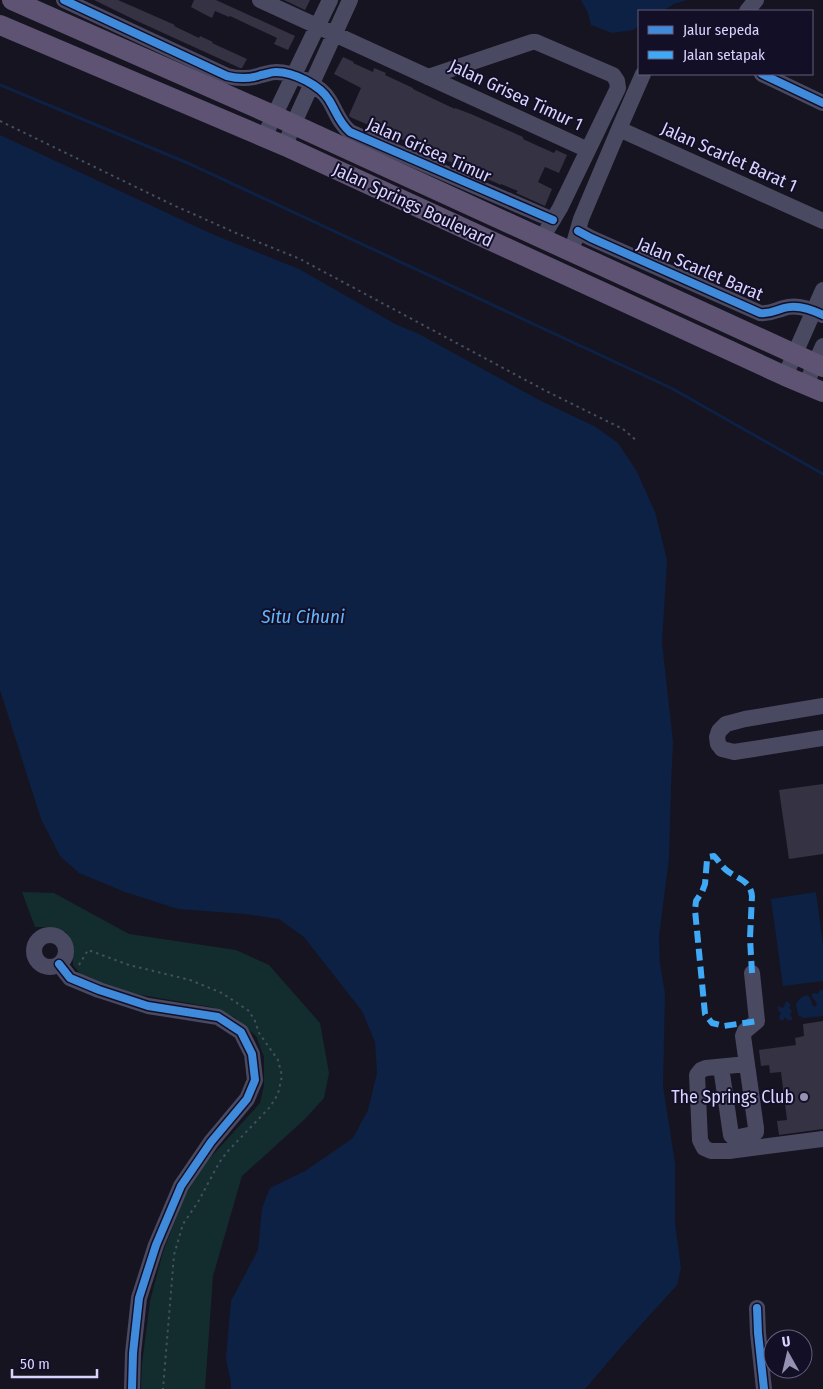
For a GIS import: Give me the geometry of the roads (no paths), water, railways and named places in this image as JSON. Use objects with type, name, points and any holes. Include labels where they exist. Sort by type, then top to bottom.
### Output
[{"type":"main road","name":"Jalan Springs Boulevard","points":[[12,0],[274,116],[795,354],[820,359]]},
{"type":"main road","name":"Jalan Springs Boulevard","points":[[0,24],[285,146],[785,376],[815,388]]},
{"type":"street","name":"Jalan Grisea Timur","points":[[64,0],[227,76],[236,79],[270,72],[282,72],[312,84],[328,97],[338,118],[350,132],[553,220]]},
{"type":"street","name":"Jalan Grisea Timur 1","points":[[260,0],[588,150],[618,88],[617,81],[613,75],[536,42],[428,76]]},
{"type":"street","points":[[264,137],[330,0]]},
{"type":"street","points":[[285,146],[350,0]]},
{"type":"street","points":[[747,10],[756,0]]},
{"type":"street","points":[[570,251],[581,219],[643,75]]},
{"type":"street","points":[[764,75],[823,103]]},
{"type":"street","name":"Jalan Scarlet Barat 1","points":[[619,128],[823,221]]},
{"type":"street","points":[[542,238],[560,208],[588,150]]},
{"type":"street","name":"Jalan Scarlet Barat","points":[[578,231],[760,313],[768,314],[786,307],[798,306],[818,313]]},
{"type":"street","points":[[785,376],[818,313],[823,290]]},
{"type":"street","points":[[815,388],[820,359]]},
{"type":"street","points":[[823,706],[726,724],[717,737],[718,744],[722,749],[734,752],[823,738]]},
{"type":"street","points":[[59,964],[70,978],[99,990],[148,1006],[218,1017],[240,1032],[252,1054],[255,1080],[247,1099],[210,1142],[181,1186],[156,1244],[140,1298],[133,1353],[132,1389]]},
{"type":"street","points":[[721,1067],[731,1135],[734,1138],[749,1136],[756,1132],[756,1128],[743,1033],[756,1023],[758,1019],[752,973]]},
{"type":"street","points":[[747,1064],[706,1068],[697,1075],[700,1140],[704,1148],[711,1151],[734,1151],[823,1139]]},
{"type":"street","points":[[757,1308],[764,1389]]},
{"type":"water","points":[[581,0],[687,0],[674,4],[665,10],[638,10],[638,27],[633,30],[612,33],[591,25],[588,13]]},
{"type":"water","name":"Situ Cihuni","points":[[0,135],[212,234],[299,269],[397,325],[417,333],[541,401],[594,426],[618,443],[636,470],[655,512],[667,560],[662,643],[673,742],[669,858],[659,937],[660,964],[665,994],[663,1086],[675,1163],[675,1223],[681,1268],[677,1285],[585,1389],[231,1389],[226,1358],[231,1301],[258,1250],[262,1208],[270,1188],[305,1171],[353,1138],[368,1110],[377,1073],[375,1042],[362,1011],[304,937],[279,919],[245,914],[178,909],[125,892],[79,873],[60,856],[41,819],[0,690]]},
{"type":"water","points":[[816,892],[823,945],[823,981],[783,986],[771,899]]},
{"type":"water","points":[[820,990],[823,990],[823,1016],[803,1018],[798,1015],[796,1004],[800,999],[808,995],[815,1007],[817,1003],[812,997],[812,993],[818,994]]},
{"type":"water","points":[[786,1002],[791,1005],[789,1008],[792,1011],[790,1015],[793,1018],[788,1020],[785,1017],[783,1020],[780,1020],[781,1013],[778,1010],[778,1006],[783,1008]]},
{"type":"waterway","points":[[0,85],[190,164],[671,388],[823,474]]},
{"type":"place","name":"The Springs Club","points":[[804,1097]]}]
